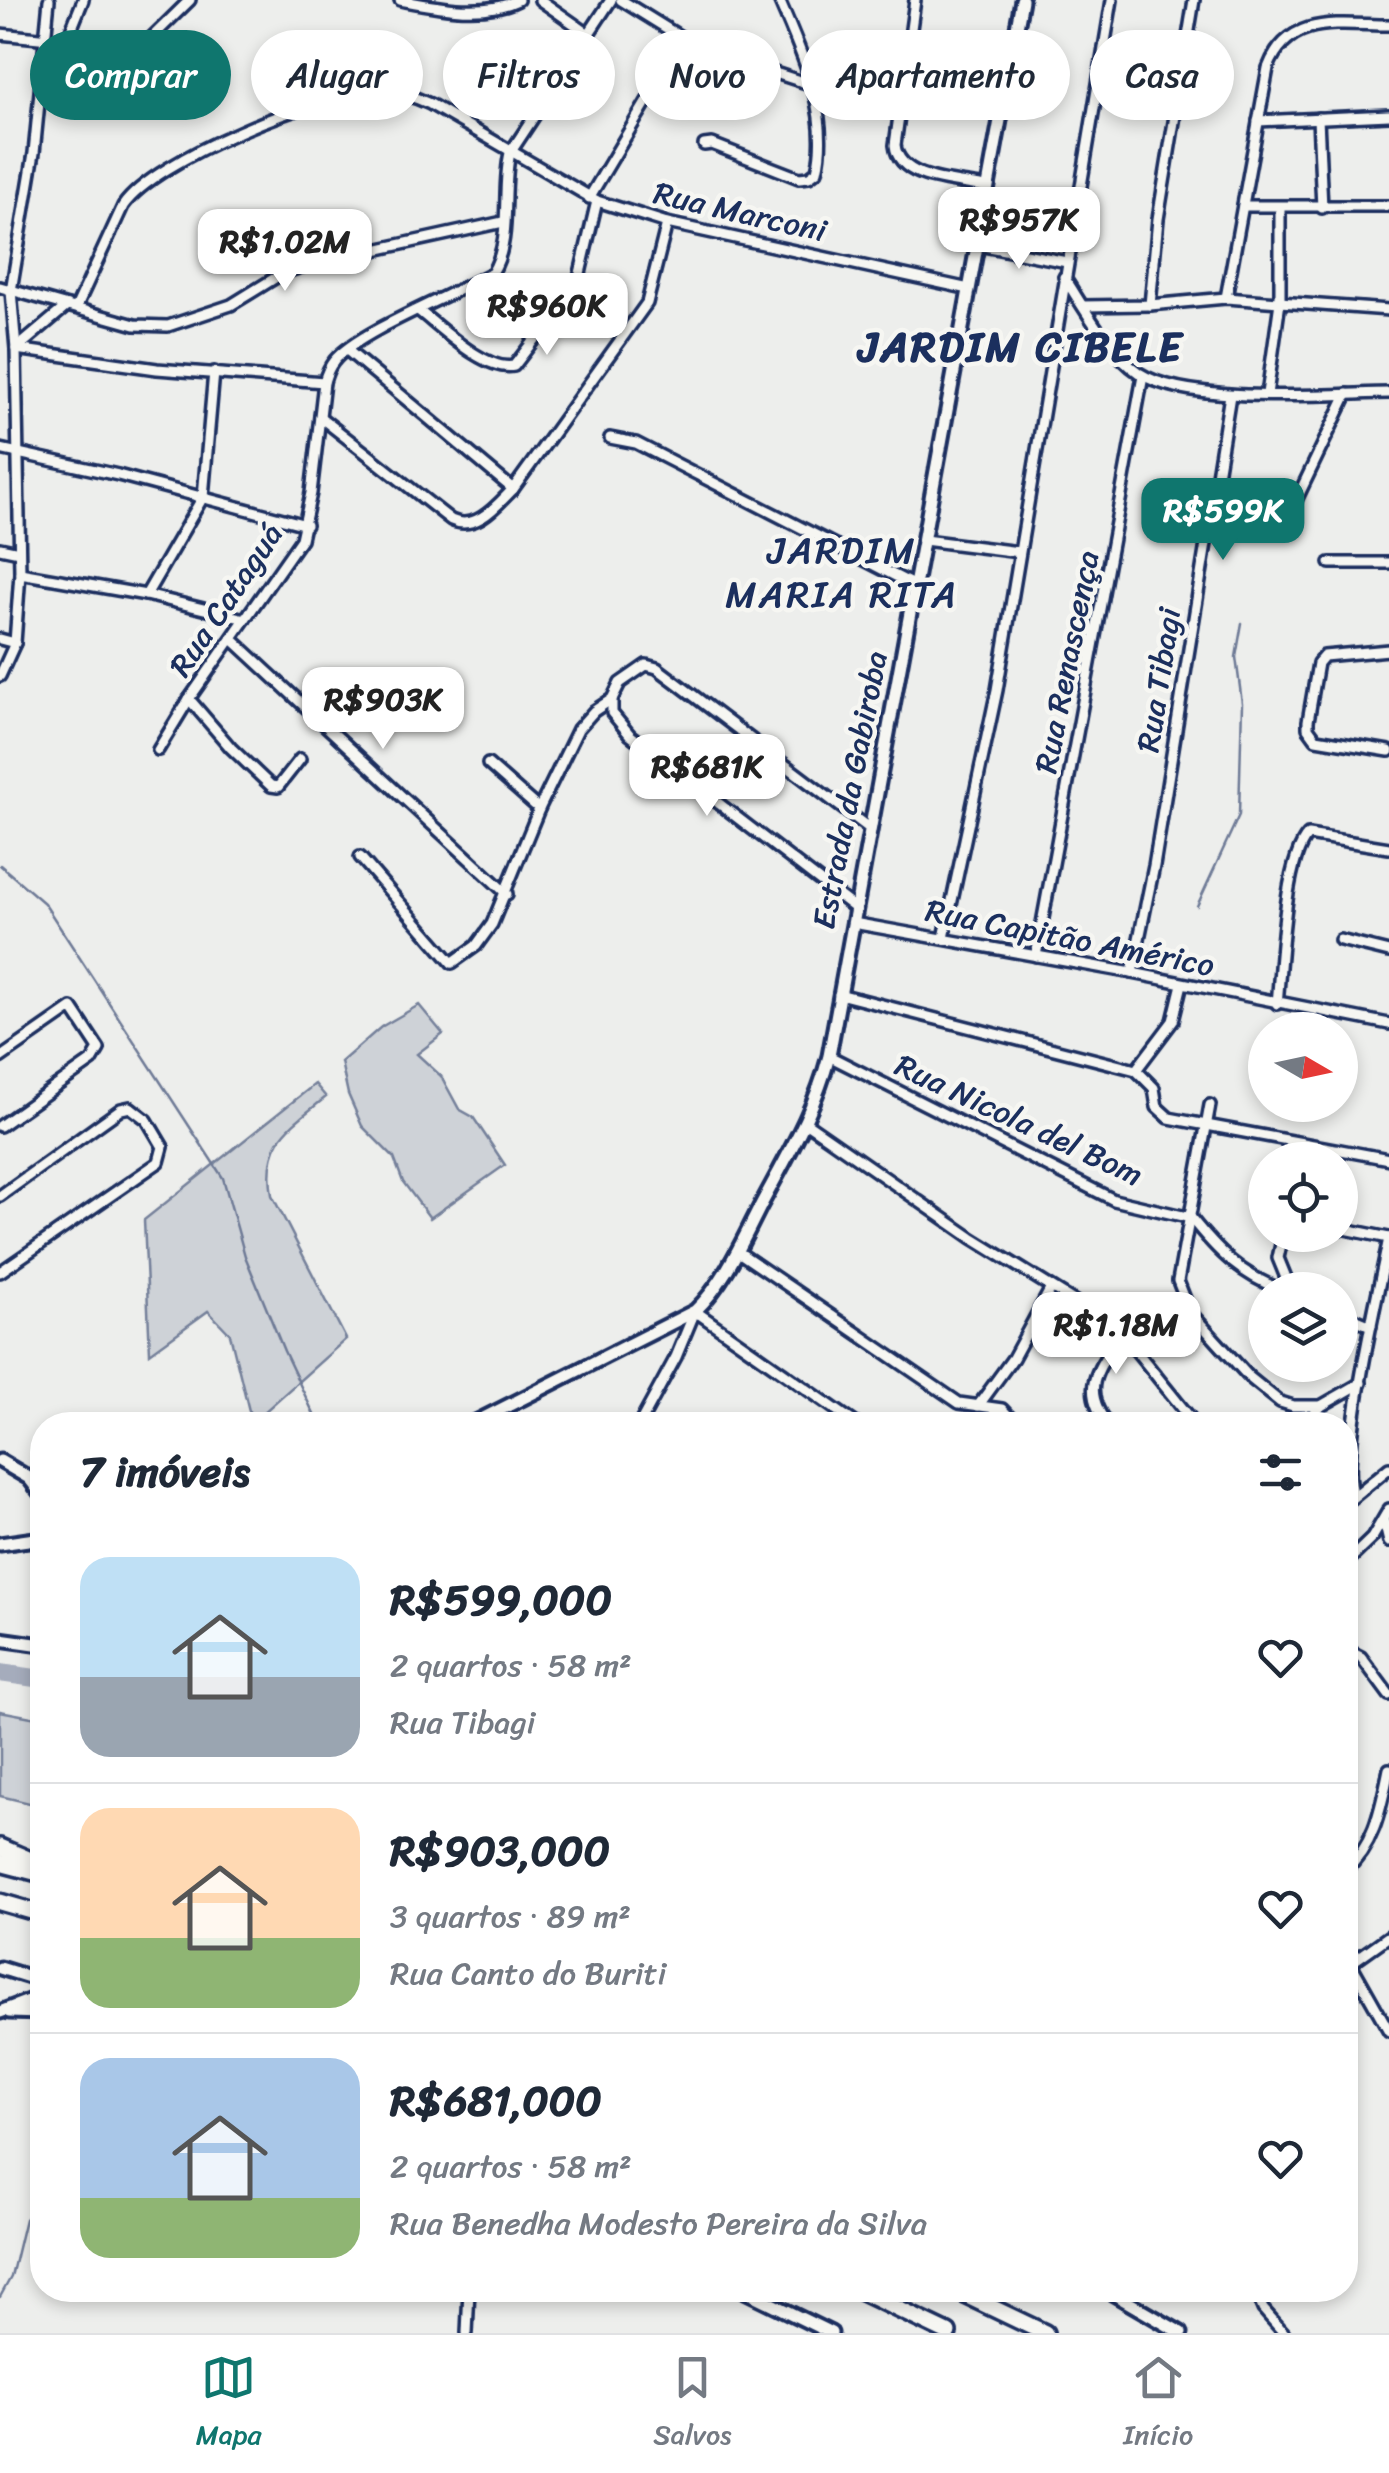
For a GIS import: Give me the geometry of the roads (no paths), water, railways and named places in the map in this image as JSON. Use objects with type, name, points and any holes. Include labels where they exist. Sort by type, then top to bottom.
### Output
[{"type":"highway","points":[[0,1847],[30,1860]]},
{"type":"highway","points":[[0,1863],[30,1871]]},
{"type":"highway","points":[[0,1902],[30,1911]]},
{"type":"highway","points":[[883,2302],[948,2333]]},
{"type":"highway","points":[[980,2302],[1044,2333]]},
{"type":"main road","name":"Estrada da Gabiroba","points":[[496,1412],[695,1312],[737,1252],[814,1106],[829,1056],[1022,0]]},
{"type":"main road","points":[[0,1460],[30,1480]]},
{"type":"main road","points":[[2,1541],[30,1542]]},
{"type":"main road","points":[[0,1642],[30,1645]]},
{"type":"main road","points":[[0,1968],[30,1977]]},
{"type":"main road","points":[[0,2012],[30,2001]]},
{"type":"main road","points":[[0,2012],[30,2013]]},
{"type":"main road","points":[[766,2302],[824,2331]]},
{"type":"main road","points":[[1127,2302],[1182,2333]]},
{"type":"street","points":[[44,30],[49,0]]},
{"type":"street","points":[[71,30],[83,0]]},
{"type":"street","points":[[159,30],[190,0]]},
{"type":"street","points":[[400,0],[487,9],[518,0]]},
{"type":"street","points":[[540,0],[583,30]]},
{"type":"street","name":"Rua Cataguá","points":[[589,30],[611,0]]},
{"type":"street","points":[[621,0],[669,30]]},
{"type":"street","points":[[779,0],[801,57]]},
{"type":"street","points":[[915,0],[894,145],[896,157],[902,166],[915,172],[986,188]]},
{"type":"street","points":[[944,938],[996,690],[1112,0]]},
{"type":"street","points":[[1150,306],[1158,220],[1194,0]]},
{"type":"street","points":[[1226,298],[1274,51],[1286,37],[1316,26],[1389,25]]},
{"type":"street","points":[[0,34],[30,37]]},
{"type":"street","name":"Rua Marconi","points":[[72,307],[134,190],[278,116],[370,92],[412,96],[593,200],[667,223],[970,289]]},
{"type":"street","points":[[1258,121],[1389,115]]},
{"type":"street","points":[[1318,118],[1322,208]]},
{"type":"street","points":[[0,676],[15,644],[20,573],[16,349],[11,291],[37,120]]},
{"type":"street","name":"Rua Cataguá","points":[[158,750],[189,698],[293,554],[306,525],[324,382],[335,358],[492,273],[499,261],[510,152],[531,120]]},
{"type":"street","points":[[419,310],[484,359],[496,366],[514,366],[578,282],[593,200],[638,120]]},
{"type":"street","points":[[704,144],[799,178],[809,178],[817,171],[820,160],[816,120]]},
{"type":"street","points":[[1243,206],[1389,206]]},
{"type":"street","points":[[1267,394],[1280,302],[1280,207]]},
{"type":"street","points":[[0,288],[135,324],[168,326],[230,306],[283,273],[311,264],[504,222]]},
{"type":"street","points":[[320,417],[416,495],[458,523],[491,512],[513,489],[647,302],[667,223]]},
{"type":"street","points":[[978,245],[1067,262]]},
{"type":"street","points":[[1064,277],[1108,341],[1144,376],[1182,389],[1230,395],[1389,393]]},
{"type":"street","points":[[1082,306],[1150,306],[1226,298],[1389,310]]},
{"type":"street","points":[[16,349],[72,307]]},
{"type":"street","points":[[16,349],[156,369],[324,382]]},
{"type":"street","points":[[347,350],[513,489]]},
{"type":"street","points":[[146,595],[203,497],[214,372]]},
{"type":"street","name":"Rua Renascença","points":[[1036,956],[1144,376]]},
{"type":"street","points":[[1212,514],[1282,516],[1290,512],[1347,394]]},
{"type":"street","name":"Rua Tibagi","points":[[1132,973],[1154,866],[1230,395]]},
{"type":"street","points":[[610,438],[636,443],[917,586]]},
{"type":"street","points":[[0,450],[306,525]]},
{"type":"street","points":[[924,540],[1019,552]]},
{"type":"street","points":[[0,548],[19,552]]},
{"type":"street","points":[[1330,563],[1389,563]]},
{"type":"street","points":[[20,573],[146,595],[245,619]]},
{"type":"street","points":[[0,638],[15,644]]},
{"type":"street","points":[[232,640],[506,894]]},
{"type":"street","points":[[1389,650],[1331,653],[1318,664],[1308,721],[1316,739],[1389,751]]},
{"type":"street","points":[[856,909],[630,735],[612,713],[612,699],[620,684],[646,666],[657,668],[870,829]]},
{"type":"street","points":[[189,698],[271,786],[278,788],[300,759]]},
{"type":"street","points":[[360,857],[452,963],[485,937],[578,729],[612,699]]},
{"type":"street","points":[[488,764],[539,809]]},
{"type":"street","points":[[1277,1004],[1295,856],[1300,844],[1308,835],[1389,848]]},
{"type":"street","name":"Rua Capitão Américo","points":[[853,923],[1389,1024]]},
{"type":"street","points":[[1340,940],[1389,952]]},
{"type":"street","points":[[1136,1070],[1173,1021],[1182,984]]},
{"type":"street","points":[[839,994],[1136,1070],[1154,1088],[1157,1107],[1164,1116],[1389,1158]]},
{"type":"street","points":[[0,1058],[72,1008],[99,1049],[92,1061],[0,1126]]},
{"type":"street","name":"Rua Nicola del Bom","points":[[829,1056],[1114,1200],[1191,1218]]},
{"type":"street","points":[[1210,1105],[1178,1281],[1190,1312],[1268,1394],[1293,1406],[1322,1406]]},
{"type":"street","points":[[0,1196],[121,1109],[130,1107],[147,1120],[164,1147],[159,1162],[0,1272]]},
{"type":"street","points":[[805,1122],[1121,1332],[1186,1412]]},
{"type":"street","points":[[1191,1218],[1216,1251],[1248,1274]]},
{"type":"street","points":[[1357,1412],[1389,1238],[1358,1232]]},
{"type":"street","points":[[737,1252],[959,1402],[1005,1412]]},
{"type":"street","points":[[978,1406],[1013,1358],[1050,1288]]},
{"type":"street","points":[[646,1412],[695,1312],[839,1412]]},
{"type":"street","points":[[1358,1321],[1371,1326]]},
{"type":"street","points":[[1099,1412],[1092,1401],[1092,1389],[1097,1371],[1121,1332]]},
{"type":"street","points":[[1317,1412],[1361,1383]]},
{"type":"street","points":[[1358,1492],[1389,1468]]},
{"type":"street","points":[[1358,1553],[1389,1510]]},
{"type":"street","points":[[1384,1521],[1389,1542]]},
{"type":"street","points":[[1358,1656],[1389,1695]]},
{"type":"street","points":[[1358,1859],[1372,1835],[1389,1771]]},
{"type":"street","points":[[1358,1953],[1389,1936]]},
{"type":"street","points":[[1358,1976],[1389,2031]]},
{"type":"street","points":[[467,2333],[468,2302]]},
{"type":"street","points":[[1260,2302],[1284,2333]]},
{"type":"waterway","points":[[1197,906],[1239,815],[1242,703],[1236,657],[1242,623]]},
{"type":"waterway","points":[[0,865],[44,903],[223,1178],[245,1256],[313,1412]]},
{"type":"waterway","points":[[0,1673],[30,1677]]},
{"type":"waterway","points":[[0,2297],[11,2277],[25,2219],[30,2214]]},
{"type":"district","name":"JARDIM CIBELE","points":[[1021,347]]},
{"type":"district","name":"JARDIM MARIA RITA","points":[[842,572]]}]
